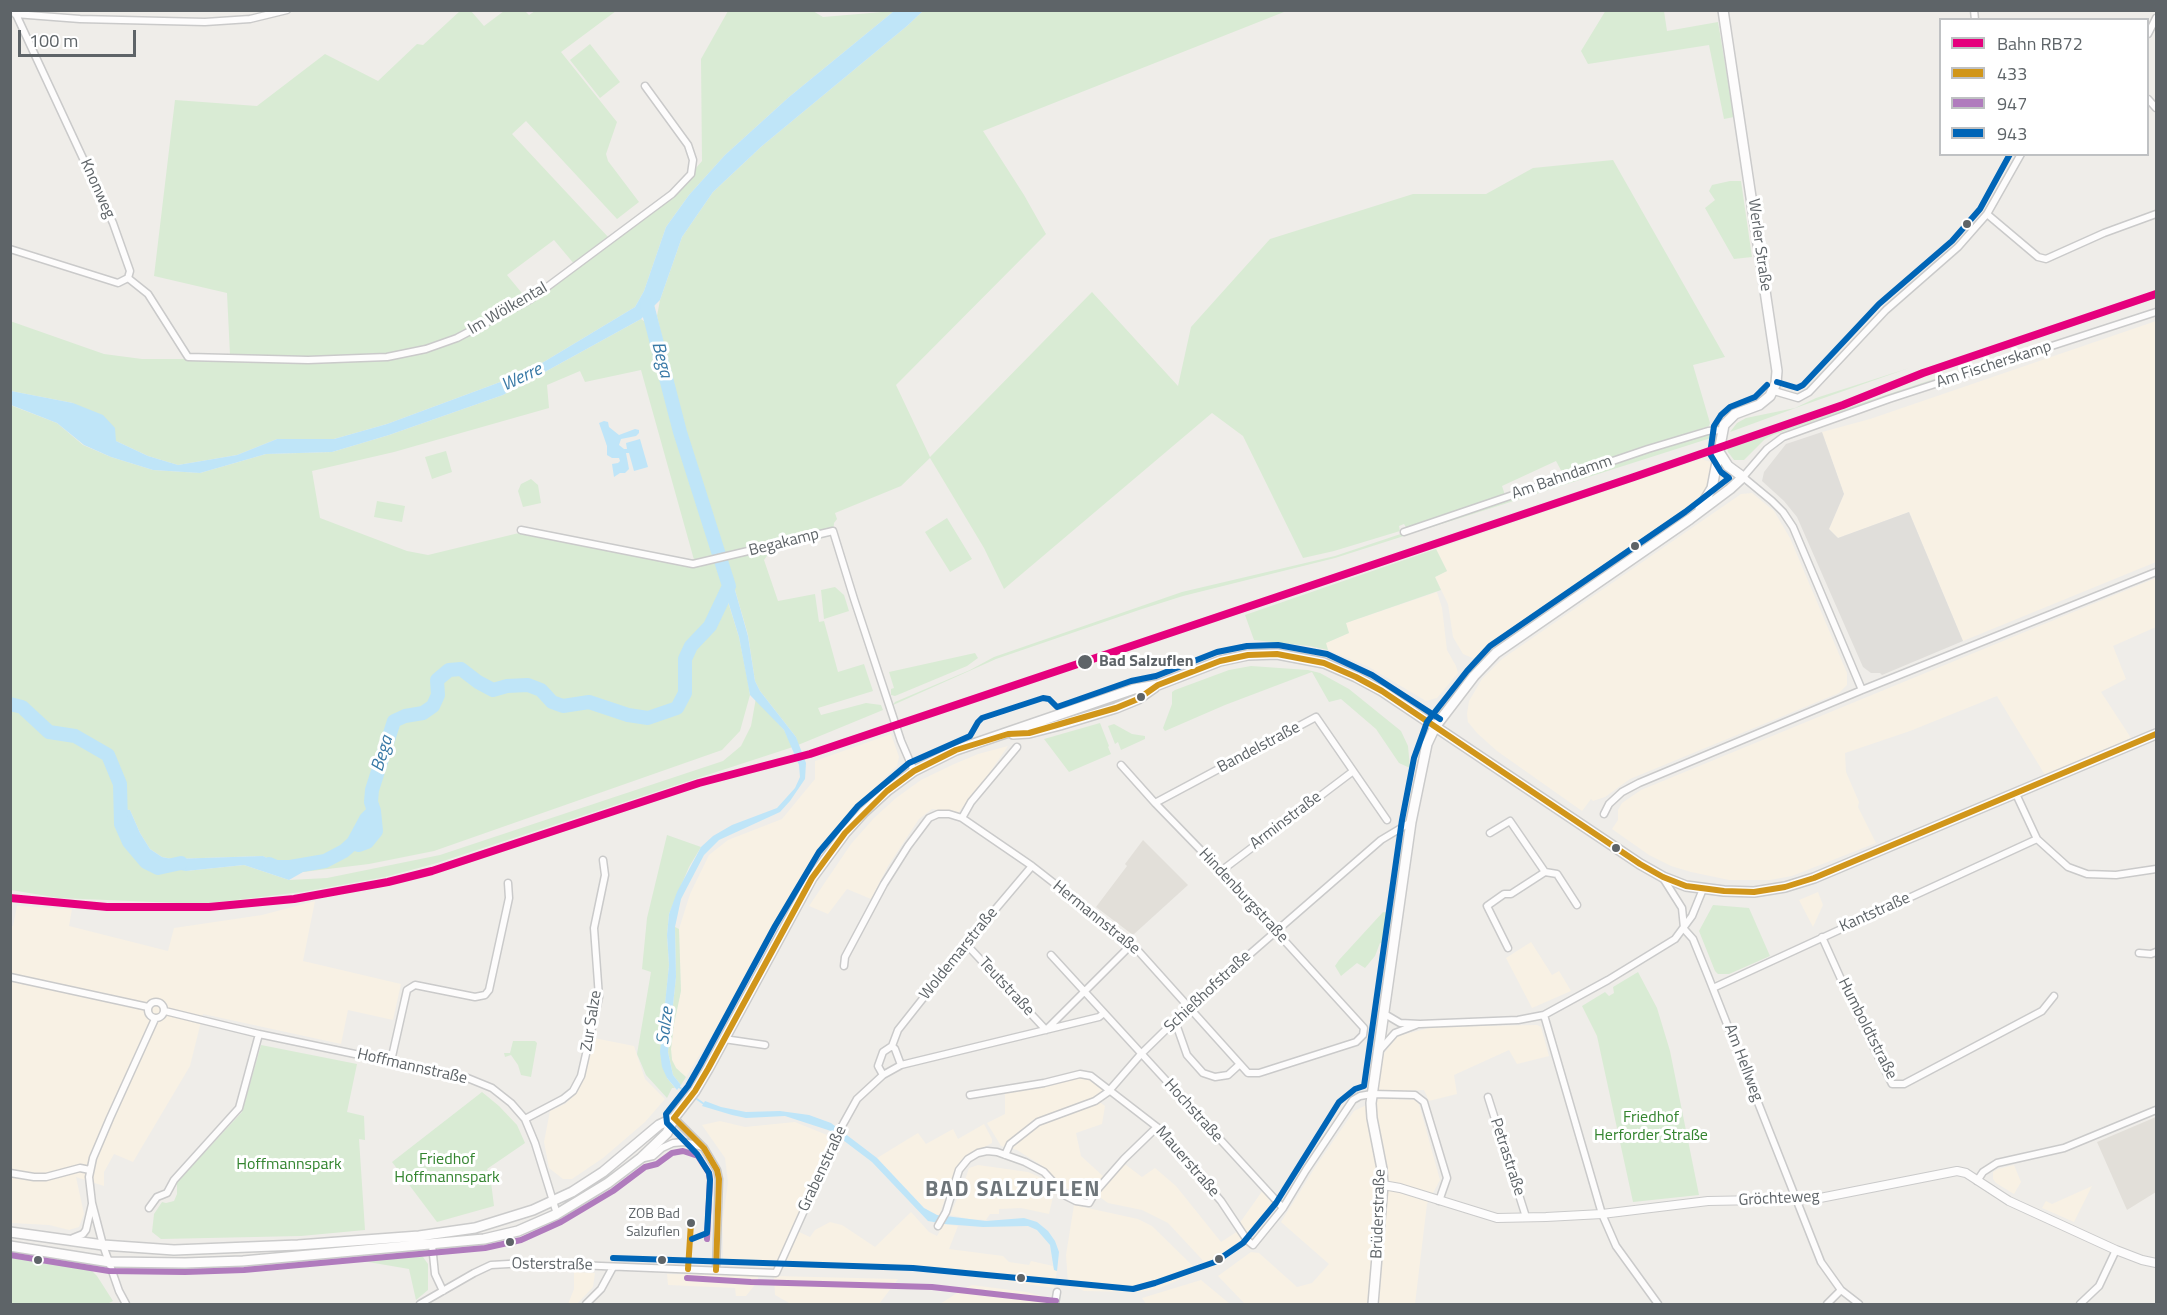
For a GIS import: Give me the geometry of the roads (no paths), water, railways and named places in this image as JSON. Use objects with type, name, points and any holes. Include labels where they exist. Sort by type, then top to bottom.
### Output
[{"type":"main road","name":"Werler Straße","points":[[1722,10],[1777,371],[1774,391]]},
{"type":"main road","points":[[1690,519],[1706,500],[1712,488],[1722,430],[1728,420],[1735,414],[1759,405],[1774,391]]},
{"type":"main road","points":[[1377,1053],[1411,822],[1423,760],[1435,727],[1474,676],[1496,653],[1690,519],[1743,477],[1728,466],[1719,452]]},
{"type":"main road","points":[[10,1246],[110,1262],[243,1261],[484,1239],[518,1231],[557,1214],[608,1183],[641,1158],[667,1133],[674,1118],[695,1091],[793,912],[826,857],[864,812],[914,771],[956,750],[1008,734],[1029,733],[1082,720],[1138,699],[1158,685],[1203,666],[1229,659],[1248,655],[1277,654],[1304,658],[1324,663],[1368,683],[1615,848],[1663,877],[1686,886],[1703,889],[1754,892],[1804,881],[2157,734]]},
{"type":"main road","name":"Brüderstraße","points":[[1373,1305],[1383,1185],[1372,1118],[1372,1094],[1377,1053]]},
{"type":"main road","points":[[10,1232],[103,1245],[174,1250],[298,1245],[419,1236],[475,1228],[552,1202],[603,1172],[651,1132],[674,1118]]},
{"type":"street","points":[[14,12],[80,19],[205,22],[250,19],[287,10]]},
{"type":"street","name":"Knonweg","points":[[14,12],[112,223],[130,271],[128,278]]},
{"type":"street","points":[[2149,32],[2157,18]]},
{"type":"street","name":"Im Wölkental","points":[[128,278],[148,294],[188,357],[308,360],[387,357],[426,349],[457,338],[531,299],[672,194],[691,174],[693,159],[688,145],[645,86]]},
{"type":"street","points":[[1774,391],[1798,398],[1809,392],[1886,310],[1958,247],[1987,214],[2020,156]]},
{"type":"street","points":[[1987,214],[2038,257],[2046,259],[2104,233],[2157,214]]},
{"type":"street","points":[[10,249],[118,284],[128,278]]},
{"type":"street","name":"Am Fischerskamp","points":[[1743,477],[1767,449],[1783,437],[1889,399],[2157,312]]},
{"type":"street","name":"Am Bahndamm","points":[[1404,532],[1648,449],[1708,431],[1722,430]]},
{"type":"street","points":[[1743,477],[1772,501],[1793,527],[1862,690]]},
{"type":"street","name":"Begakamp","points":[[521,530],[693,564],[833,531],[894,718],[914,771]]},
{"type":"street","points":[[1604,814],[1609,804],[1622,792],[1639,783],[1862,690],[2157,572]]},
{"type":"street","name":"Bandelstraße","points":[[1155,803],[1316,717],[1352,772],[1388,820]]},
{"type":"street","points":[[844,966],[845,957],[884,884],[929,818],[938,814],[949,814],[962,818],[971,802],[1017,747]]},
{"type":"street","name":"Hindenburgstraße","points":[[1121,765],[1364,1028],[1363,1035],[1356,1042],[1259,1073],[1248,1073],[1240,1064]]},
{"type":"street","name":"Arminstraße","points":[[1221,871],[1352,772]]},
{"type":"street","points":[[2016,794],[2037,839],[2068,867],[2087,874],[2116,875],[2156,868]]},
{"type":"street","name":"Hermannstraße","points":[[962,818],[1032,866],[1132,944],[1240,1064]]},
{"type":"street","points":[[1490,833],[1510,821],[1545,872]]},
{"type":"street","name":"Schießhofstraße","points":[[1005,1155],[1010,1144],[1038,1122],[1095,1101],[1110,1090],[1141,1054],[1189,1007],[1275,930],[1381,840],[1411,822]]},
{"type":"street","name":"Kantstraße","points":[[1713,988],[2037,839]]},
{"type":"street","name":"Zur Salze","points":[[525,1119],[563,1099],[573,1091],[581,1076],[599,997],[594,928],[605,874],[603,860]]},
{"type":"street","name":"Woldemarstraße","points":[[883,1075],[878,1066],[883,1052],[892,1046],[898,1030],[1032,866]]},
{"type":"street","points":[[1509,948],[1487,906],[1504,894],[1511,894],[1545,872],[1557,874],[1577,905]]},
{"type":"street","name":"Am Hellweg","points":[[1663,877],[1682,908],[1684,929],[1693,939],[1821,1262],[1841,1290],[1859,1305]]},
{"type":"street","points":[[391,1061],[407,990],[415,985],[475,997],[485,995],[489,990],[509,898],[508,884]]},
{"type":"street","points":[[1383,1013],[1400,1023],[1420,1024],[1518,1020],[1544,1015],[1675,939],[1684,929],[1703,889]]},
{"type":"street","name":"Humboldtstraße","points":[[1822,937],[1892,1084],[1904,1084],[2042,1011],[2054,996]]},
{"type":"street","name":"Teutstraße","points":[[966,944],[1046,1030]]},
{"type":"street","points":[[1046,1030],[1083,990],[1132,944]]},
{"type":"street","points":[[2139,953],[2157,952]]},
{"type":"street","name":"Hochstraße","points":[[1051,956],[1283,1208]]},
{"type":"street","points":[[10,977],[148,1007]]},
{"type":"street","points":[[158,1002],[163,1005],[165,1011],[161,1017],[155,1018],[149,1015],[148,1007],[158,1002]]},
{"type":"street","name":"Hoffmannstraße","points":[[165,1011],[479,1082],[500,1094],[525,1119],[557,1214]]},
{"type":"street","points":[[892,1046],[901,1065],[1099,1017],[1104,1013]]},
{"type":"street","points":[[1544,1015],[1602,1214],[1617,1246],[1658,1305]]},
{"type":"street","points":[[126,1305],[103,1245],[92,1203],[90,1170],[110,1118],[155,1018]]},
{"type":"street","points":[[1175,1021],[1187,1055],[1203,1073],[1215,1077],[1228,1075],[1240,1064]]},
{"type":"street","points":[[1377,1053],[1395,1033],[1420,1024]]},
{"type":"street","points":[[149,1208],[157,1197],[167,1193],[174,1180],[238,1108],[259,1034]]},
{"type":"street","points":[[724,1039],[765,1045]]},
{"type":"street","name":"Grabenstraße","points":[[776,1273],[836,1137],[857,1099],[883,1075],[901,1065]]},
{"type":"street","name":"Mauerstraße","points":[[970,1095],[1044,1083],[1080,1074],[1091,1076],[1157,1127],[1221,1201],[1246,1240],[1254,1245],[1283,1208]]},
{"type":"street","points":[[1283,1208],[1346,1108],[1360,1096],[1372,1094],[1415,1095],[1424,1102],[1447,1178],[1439,1201]]},
{"type":"street","name":"Petrastraße","points":[[1488,1097],[1526,1217]]},
{"type":"street","points":[[1977,1181],[1983,1172],[1997,1162],[2064,1148],[2157,1110]]},
{"type":"street","points":[[674,1118],[704,1148],[717,1170],[719,1179],[716,1270]]},
{"type":"street","points":[[938,1226],[946,1212],[959,1170],[968,1159],[978,1153],[987,1151],[1025,1162],[1044,1172],[1066,1196],[1076,1201],[1089,1203],[1124,1159],[1157,1127]]},
{"type":"street","points":[[641,1158],[654,1156],[662,1148],[673,1143],[684,1142],[704,1148]]},
{"type":"street","points":[[10,1173],[46,1177],[80,1168],[90,1170]]},
{"type":"street","name":"Gröchteweg","points":[[1383,1185],[1400,1188],[1497,1218],[1602,1214],[1708,1202],[1796,1201],[1957,1171],[1966,1173],[2009,1201],[2116,1250],[2157,1263]]},
{"type":"street","points":[[69,1240],[85,1232],[92,1203]]},
{"type":"street","points":[[432,1245],[435,1274],[443,1291]]},
{"type":"street","points":[[2080,1305],[2099,1286],[2116,1250]]},
{"type":"street","name":"Osterstraße","points":[[420,1305],[474,1272],[491,1265],[526,1263],[776,1273]]},
{"type":"street","points":[[586,1305],[601,1289],[613,1267]]},
{"type":"street","points":[[1827,1305],[1841,1290]]},
{"type":"street","points":[[1055,1305],[1057,1292]]},
{"type":"water","name":"Werre","points":[[894,11],[923,11],[762,146],[713,192],[682,237],[660,300],[641,319],[503,395],[389,435],[332,452],[266,454],[200,473],[153,470],[111,457],[84,445],[57,423],[11,405],[11,391],[73,403],[103,415],[115,428],[116,441],[148,456],[178,465],[237,455],[277,439],[334,439],[387,424],[503,381],[542,363],[635,307],[644,291],[666,227],[689,195],[725,155],[789,97]]},
{"type":"water","points":[[608,422],[609,427],[619,435],[635,429],[639,430],[636,436],[621,439],[619,445],[627,449],[626,443],[640,439],[648,467],[634,471],[629,453],[626,453],[629,469],[614,477],[612,464],[620,461],[619,458],[607,455],[607,446],[599,423]]},
{"type":"water","points":[[733,583],[748,636],[755,681],[760,691],[796,737],[806,763],[805,779],[780,812],[719,840],[704,855],[681,899],[675,927],[676,977],[668,1052],[673,1075],[681,1085],[677,1090],[667,1078],[662,1067],[660,1052],[669,965],[667,935],[669,914],[677,892],[701,847],[713,836],[732,825],[777,808],[795,788],[800,777],[799,765],[784,730],[750,695],[739,637],[727,598]]},
{"type":"water","points":[[122,809],[130,810],[150,849],[162,857],[172,859],[263,856],[289,869],[303,872],[289,880],[244,865],[186,871],[162,867],[133,842]]},
{"type":"water","points":[[705,1101],[746,1112],[780,1111],[809,1115],[831,1123],[877,1158],[924,1208],[937,1215],[986,1221],[1024,1218],[1037,1222],[1055,1241],[1059,1252],[1057,1271],[1054,1270],[1050,1245],[1037,1230],[1028,1226],[983,1227],[928,1221],[872,1162],[831,1131],[785,1116],[746,1118],[732,1115],[702,1106]]},
{"type":"waterway","name":"Bega","points":[[269,864],[276,867],[290,867],[325,861],[344,851],[353,843],[366,819],[374,811],[371,802],[372,790],[394,721],[405,716],[423,713],[433,706],[438,695],[437,680],[449,670],[461,669],[493,690],[507,686],[528,685],[541,690],[552,702],[563,706],[589,702],[628,715],[648,718],[677,708],[685,693],[685,659],[691,646],[710,626],[729,586],[680,432],[647,305]]},
{"type":"waterway","name":"Bega","points":[[10,704],[22,707],[49,732],[75,736],[108,755],[120,784],[121,824],[129,842],[146,862],[158,868],[181,863]]},
{"type":"waterway","points":[[353,843],[359,845],[367,842],[376,831],[374,811]]},
{"type":"waterway","name":"Salze","points":[[679,1087],[689,1094]]},
{"type":"waterway","name":"Salze","points":[[694,1097],[704,1104]]},
{"type":"rail line","name":"RB72","points":[[10,898],[107,907],[209,907],[294,899],[388,882],[432,871],[699,783],[810,754],[1634,477],[1843,405],[1923,373],[2156,294]]},
{"type":"place","name":"Bad Salzuflen","points":[[1085,662]]},
{"type":"place","name":"ZOB Bad Salzuflen","points":[[691,1223]]},
{"type":"district","name":"BAD SALZUFLEN","points":[[1013,1191]]},
{"type":"park label","name":"Friedhof Herforder Straße","points":[[1651,1127]]},
{"type":"park label","name":"Hoffmannspark","points":[[289,1165]]},
{"type":"park label","name":"Friedhof Hoffmannspark","points":[[447,1169]]}]
